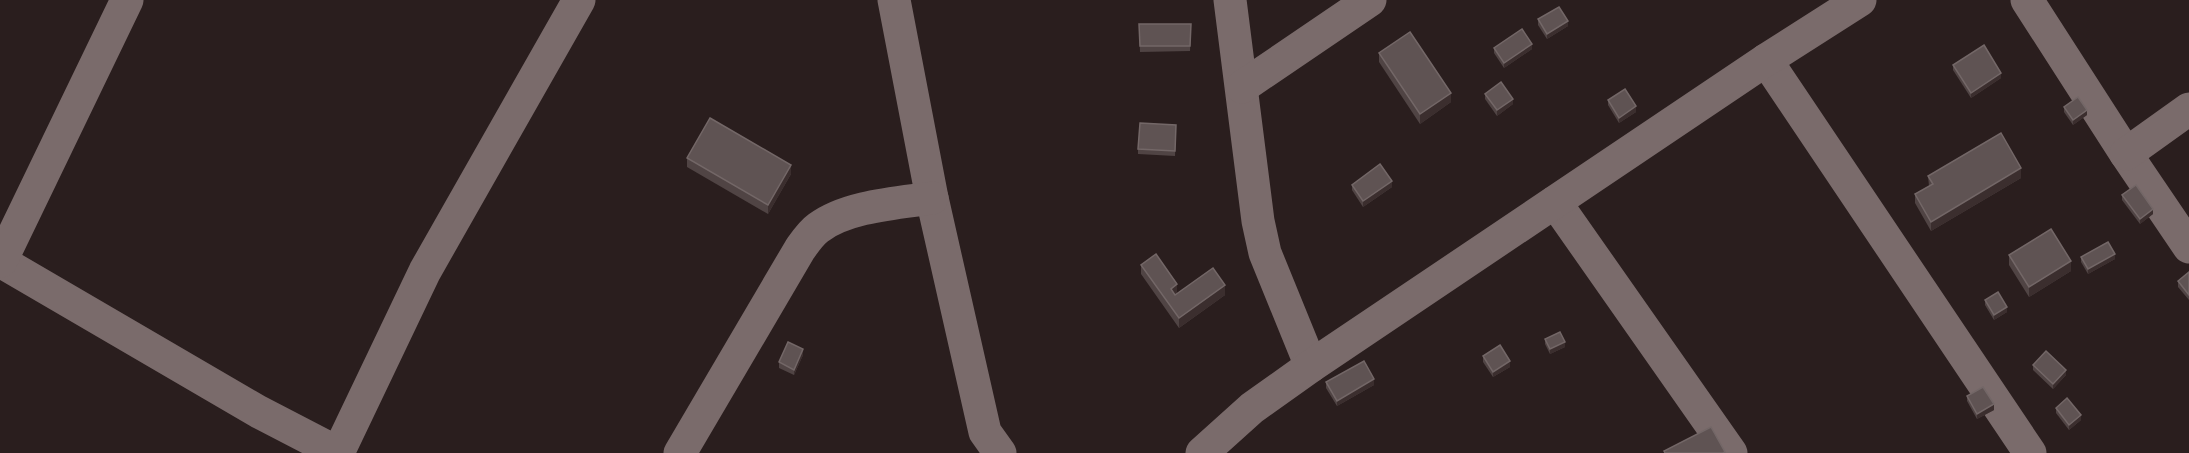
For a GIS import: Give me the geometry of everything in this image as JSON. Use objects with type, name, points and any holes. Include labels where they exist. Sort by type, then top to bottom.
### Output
[{"type":"street","points":[[127,0],[1,261],[259,412],[338,453],[425,271],[579,0]]},
{"type":"street","points":[[894,0],[932,198],[985,432],[1000,453]]},
{"type":"street","points":[[1230,0],[1258,221],[1265,253],[1311,366]]},
{"type":"street","points":[[1242,87],[1370,0]]},
{"type":"street","points":[[1202,453],[1252,408],[1311,366],[1766,60],[1860,0]]},
{"type":"street","points":[[2027,0],[2189,247]]},
{"type":"street","points":[[1766,60],[2030,453]]},
{"type":"street","points":[[2126,154],[2189,109]]},
{"type":"street","points":[[680,453],[800,249],[818,228],[840,217],[871,207],[932,198]]},
{"type":"street","points":[[1555,202],[1731,453]]},
{"type":"building","points":[[1559,7],[1568,21],[1547,34],[1538,19]]},
{"type":"building","points":[[1139,24],[1191,24],[1190,46],[1140,46]]},
{"type":"building","points":[[1522,29],[1532,44],[1504,63],[1494,48]]},
{"type":"building","points":[[1410,32],[1451,93],[1420,114],[1379,53]]},
{"type":"building","points":[[1984,45],[2001,73],[1971,93],[1953,65]]},
{"type":"building","points":[[1501,82],[1513,99],[1497,110],[1485,94]]},
{"type":"building","points":[[1625,89],[1636,106],[1619,118],[1608,100]]},
{"type":"building","points":[[2078,97],[2087,110],[2073,120],[2064,107]]},
{"type":"building","points":[[710,118],[791,165],[768,205],[687,158]]},
{"type":"building","points":[[1140,123],[1176,125],[1175,151],[1138,149]]},
{"type":"building","points":[[2001,133],[2021,168],[1931,222],[1915,194],[1933,184],[1928,176]]},
{"type":"building","points":[[1380,164],[1392,181],[1363,201],[1352,185]]},
{"type":"building","points":[[2136,185],[2153,209],[2140,219],[2122,195]]},
{"type":"building","points":[[2051,229],[2071,261],[2029,287],[2009,255]]},
{"type":"building","points":[[2108,242],[2115,254],[2088,269],[2081,257]]},
{"type":"building","points":[[1156,254],[1177,284],[1171,289],[1175,295],[1213,268],[1225,285],[1179,318],[1141,265]]},
{"type":"building","points":[[2189,272],[2189,295],[2178,281]]},
{"type":"building","points":[[1998,292],[2007,307],[1994,315],[1985,300]]},
{"type":"building","points":[[1560,332],[1565,342],[1550,349],[1545,339]]},
{"type":"building","points":[[788,342],[803,349],[794,370],[779,362]]},
{"type":"building","points":[[1500,345],[1510,361],[1493,372],[1483,356]]},
{"type":"building","points":[[2046,351],[2066,370],[2053,384],[2033,365]]},
{"type":"building","points":[[1364,361],[1374,379],[1337,401],[1326,382]]},
{"type":"building","points":[[1983,387],[1994,404],[1977,414],[1967,396]]},
{"type":"building","points":[[2067,398],[2081,415],[2069,425],[2056,408]]},
{"type":"building","points":[[1711,427],[1725,452],[1665,453],[1664,451]]}]
